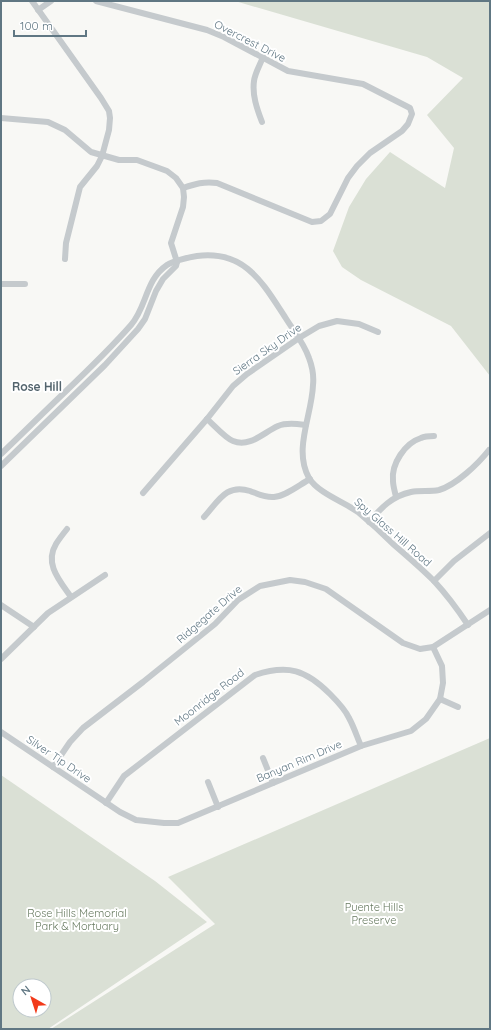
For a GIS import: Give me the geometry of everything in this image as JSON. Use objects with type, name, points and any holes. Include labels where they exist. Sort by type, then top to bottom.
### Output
[{"type":"street","points":[[32,1],[109,111],[110,118],[109,130],[102,156],[97,166],[80,187],[66,243],[66,259]]},
{"type":"street","points":[[38,10],[50,1]]},
{"type":"street","name":"Overcrest Drive","points":[[96,1],[207,30],[224,37],[288,72],[363,84],[410,108],[412,114],[408,124],[370,153],[357,166],[348,178],[330,214],[321,221],[312,222],[217,183],[200,183],[183,188]]},
{"type":"street","points":[[262,122],[254,96],[254,81],[263,58]]},
{"type":"street","points":[[1,118],[48,122],[65,130],[91,152],[119,160],[137,160],[167,171],[176,178],[183,188],[183,207],[171,243],[177,262],[176,266],[163,279],[156,291],[145,319],[138,329],[105,365],[1,466]]},
{"type":"street","points":[[1,454],[99,359],[132,323],[139,313],[147,290],[153,279],[162,269],[170,264],[193,256],[223,256],[237,261],[252,272],[268,290],[309,356],[313,385],[303,448],[304,464],[310,480],[285,494],[275,497],[266,497],[244,490],[235,489],[226,493],[204,517]]},
{"type":"street","points":[[1,284],[25,284]]},
{"type":"street","name":"Sierra Sky Drive","points":[[143,493],[207,419],[233,386],[247,374],[299,338],[319,326],[337,321],[359,324],[378,332]]},
{"type":"street","points":[[207,419],[232,441],[243,444],[256,439],[280,425],[295,423],[306,425]]},
{"type":"street","points":[[396,497],[393,471],[397,461],[413,442],[422,437],[434,436]]},
{"type":"street","points":[[369,522],[384,504],[396,497],[411,492],[438,490],[450,486],[481,461],[489,450]]},
{"type":"street","name":"Spy Glass Hill Road","points":[[310,480],[321,490],[358,512],[434,581],[468,625]]},
{"type":"street","points":[[67,529],[55,545],[51,564],[53,570],[71,597]]},
{"type":"street","points":[[434,581],[490,532]]},
{"type":"street","points":[[1,659],[48,613],[105,575]]},
{"type":"street","name":"Ridgegate Drive","points":[[53,767],[70,742],[83,728],[215,624],[238,600],[260,586],[290,580],[305,582],[326,589],[403,644],[420,649],[433,647]]},
{"type":"street","points":[[1,605],[34,627]]},
{"type":"street","points":[[433,647],[490,610]]},
{"type":"street","name":"Banyan Rim Drive","points":[[106,803],[136,820],[164,824],[178,823],[361,746],[411,731],[426,719],[440,699],[443,683],[442,666],[433,647]]},
{"type":"street","name":"Moonridge Road","points":[[106,803],[124,776],[255,675],[266,671],[276,669],[289,670],[305,674],[314,679],[342,706],[361,746]]},
{"type":"street","points":[[440,699],[458,707]]},
{"type":"street","name":"Silver Tip Drive","points":[[1,732],[106,803]]},
{"type":"street","points":[[262,758],[273,783]]},
{"type":"street","points":[[208,782],[218,807]]},
{"type":"green space","points":[[235,1],[490,1],[490,376],[451,326],[361,280],[342,267],[333,251],[349,207],[366,179],[390,152],[445,188],[454,148],[427,115],[463,78],[427,57]]},
{"type":"green space","name":"Puente Hills Preserve","points":[[490,738],[490,1029],[51,1029],[215,924],[168,877]]},
{"type":"green space","name":"Rose Hills Memorial Park & Mortuary","points":[[1,775],[155,881],[207,922],[48,1029],[1,1029]]},
{"type":"district","name":"Rose Hill","points":[[37,387]]}]
